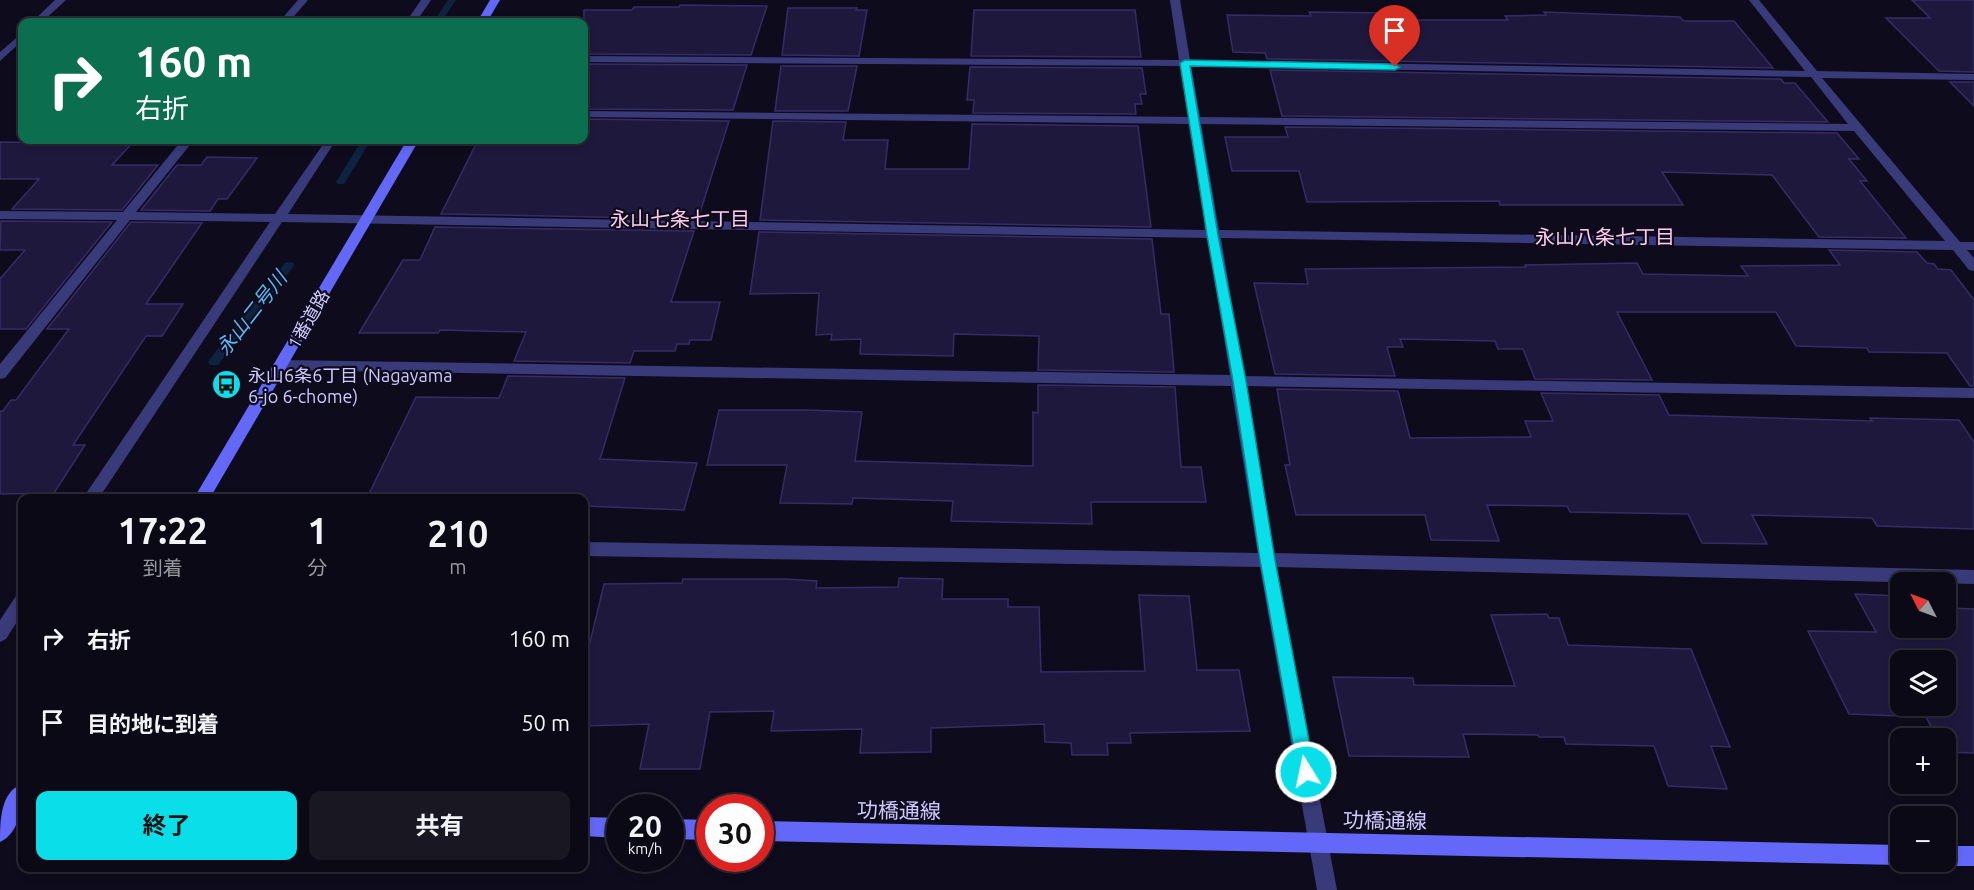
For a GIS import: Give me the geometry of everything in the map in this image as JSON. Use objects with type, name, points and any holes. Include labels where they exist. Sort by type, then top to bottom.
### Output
[{"type":"street","points":[[41,18],[61,0]]},
{"type":"street","points":[[287,18],[303,0]]},
{"type":"street","points":[[414,18],[426,0]]},
{"type":"street","points":[[484,18],[495,0]]},
{"type":"street","points":[[1174,0],[1267,560],[1327,890]]},
{"type":"street","points":[[1754,0],[1857,128],[1974,267]]},
{"type":"street","points":[[0,58],[18,40]]},
{"type":"street","points":[[588,58],[1185,63],[1974,77]]},
{"type":"street","points":[[588,114],[1857,128]]},
{"type":"street","points":[[0,374],[124,216],[185,144]]},
{"type":"street","points":[[94,494],[328,144]]},
{"type":"street","name":"1番道路","points":[[204,494],[411,144]]},
{"type":"street","points":[[0,215],[1974,246]]},
{"type":"street","points":[[281,365],[1974,393]]},
{"type":"street","points":[[588,549],[1267,560],[1974,577]]},
{"type":"street","points":[[0,634],[18,607]]},
{"type":"street","points":[[8,820],[18,801]]},
{"type":"street","points":[[588,827],[606,828]]},
{"type":"street","name":"功橋通線","points":[[774,831],[1890,855]]},
{"type":"street","points":[[1956,856],[1974,856]]},
{"type":"building","points":[[1912,0],[1974,0],[1974,72],[1939,71],[1886,18],[1930,18]]},
{"type":"building","points":[[680,5],[767,6],[751,55],[588,54],[588,18],[584,18],[584,10],[679,7]]},
{"type":"building","points":[[788,8],[867,10],[859,56],[782,55]]},
{"type":"building","points":[[974,10],[1135,10],[1141,57],[971,56]]},
{"type":"building","points":[[1309,12],[1392,13],[1395,20],[1508,20],[1505,16],[1546,15],[1544,12],[1680,17],[1683,21],[1734,21],[1773,68],[1267,59],[1265,53],[1233,52],[1227,15],[1311,16]]},
{"type":"building","points":[[588,64],[747,65],[733,110],[588,109]]},
{"type":"building","points":[[781,66],[857,66],[848,111],[775,111]]},
{"type":"building","points":[[970,67],[1142,68],[1146,94],[1140,94],[1142,104],[1135,104],[1136,114],[973,113],[974,100],[967,100]]},
{"type":"building","points":[[1270,70],[1781,79],[1784,83],[1795,83],[1828,122],[1282,116]]},
{"type":"building","points":[[1950,82],[1974,82],[1974,106]]},
{"type":"building","points":[[588,119],[729,121],[698,219],[441,214],[476,144],[588,144]]},
{"type":"building","points":[[773,121],[846,122],[843,140],[888,140],[885,169],[969,169],[972,124],[1138,126],[1151,227],[760,220]]},
{"type":"building","points":[[1285,127],[1837,133],[1859,159],[1849,159],[1867,181],[1860,181],[1906,238],[1819,237],[1772,175],[1662,172],[1683,205],[1500,205],[1499,201],[1307,202],[1299,171],[1232,171],[1225,137],[1288,137]]},
{"type":"building","points":[[0,142],[131,144],[112,165],[158,165],[122,210],[12,209],[39,179],[0,179]]},
{"type":"building","points":[[207,157],[257,158],[227,199],[218,199],[210,211],[141,210],[177,165],[201,165]]},
{"type":"building","points":[[1,221],[112,222],[26,329],[0,329],[0,279],[25,250],[0,250]]},
{"type":"building","points":[[131,222],[202,223],[146,304],[183,304],[162,336],[146,336],[73,445],[85,445],[54,493],[0,494],[0,411],[3,411],[11,400],[16,400],[69,329],[47,329]]},
{"type":"building","points":[[435,227],[694,231],[671,302],[720,302],[711,340],[690,340],[689,344],[677,344],[675,351],[634,351],[630,363],[514,361],[526,332],[440,330],[438,333],[359,333],[403,260],[420,260]]},
{"type":"building","points":[[759,232],[1152,239],[1161,314],[1169,314],[1174,372],[1038,370],[1039,336],[954,334],[953,356],[860,354],[861,339],[831,340],[832,334],[816,335],[819,293],[750,294]]},
{"type":"building","points":[[1829,250],[1917,252],[1927,263],[1934,264],[1938,269],[1951,270],[1974,300],[1974,386],[1970,386],[1947,353],[1869,352],[1867,348],[1796,346],[1776,312],[1617,312],[1652,380],[1535,379],[1523,349],[1498,349],[1495,341],[1400,339],[1403,347],[1387,347],[1395,376],[1275,374],[1254,283],[1308,284],[1305,269],[1526,267],[1525,265],[1637,263],[1643,274],[1748,276],[1741,266],[1840,265]]},
{"type":"building","points":[[508,376],[625,378],[600,459],[697,463],[684,510],[588,506],[588,494],[369,494],[416,397],[499,398]]},
{"type":"building","points":[[1038,385],[1175,387],[1181,467],[1201,467],[1206,502],[1091,502],[1092,524],[951,521],[953,501],[853,498],[852,504],[780,503],[787,465],[707,465],[719,410],[807,410],[862,412],[855,461],[1033,466],[1033,412],[1038,413]]},
{"type":"building","points":[[1277,389],[1398,391],[1410,438],[1531,437],[1525,421],[1553,421],[1541,393],[1659,395],[1669,415],[1872,421],[1870,418],[1959,420],[1974,442],[1974,529],[1877,526],[1872,518],[1752,515],[1767,544],[1702,543],[1688,514],[1570,512],[1567,506],[1487,505],[1499,541],[1431,540],[1425,515],[1296,515],[1285,465],[1290,465]]},
{"type":"building","points":[[899,578],[943,579],[942,599],[1008,599],[1008,607],[1039,607],[1041,672],[1145,671],[1139,595],[1189,596],[1197,670],[1239,670],[1250,731],[1130,733],[1131,743],[1107,743],[1108,755],[1072,755],[1071,743],[1045,742],[1044,724],[931,728],[931,752],[860,753],[862,729],[771,731],[774,711],[710,712],[700,769],[640,769],[649,724],[588,726],[588,650],[604,584],[682,583],[683,579],[785,579],[817,581],[816,588],[898,587]]},
{"type":"building","points":[[1855,594],[1890,596],[1890,638],[1956,638],[1956,608],[1974,609],[1974,753],[1956,752],[1956,728],[1932,728],[1926,717],[1900,716],[1956,716],[1956,650],[1890,650],[1890,716],[1849,714],[1808,631],[1876,632]]},
{"type":"building","points":[[1547,614],[1549,618],[1559,618],[1568,645],[1691,649],[1730,747],[1711,746],[1727,789],[1668,786],[1654,746],[1566,744],[1564,737],[1463,734],[1469,757],[1349,756],[1333,677],[1413,678],[1414,685],[1515,686],[1491,615]]},
{"type":"waterway","name":"永山二号川","points":[[440,18],[452,0]]},
{"type":"waterway","name":"永山二号川","points":[[341,182],[364,144]]},
{"type":"waterway","name":"永山二号川","points":[[214,362],[289,265]]},
{"type":"place","name":"永山6条6丁目 (Nagayama 6-jo 6-chome)","points":[[227,385]]},
{"type":"district","name":"永山七条七丁目","points":[[680,218]]},
{"type":"district","name":"永山八条七丁目","points":[[1605,236]]},
{"type":"route","points":[[1306,772],[1267,560],[1185,63],[1395,67]]}]
